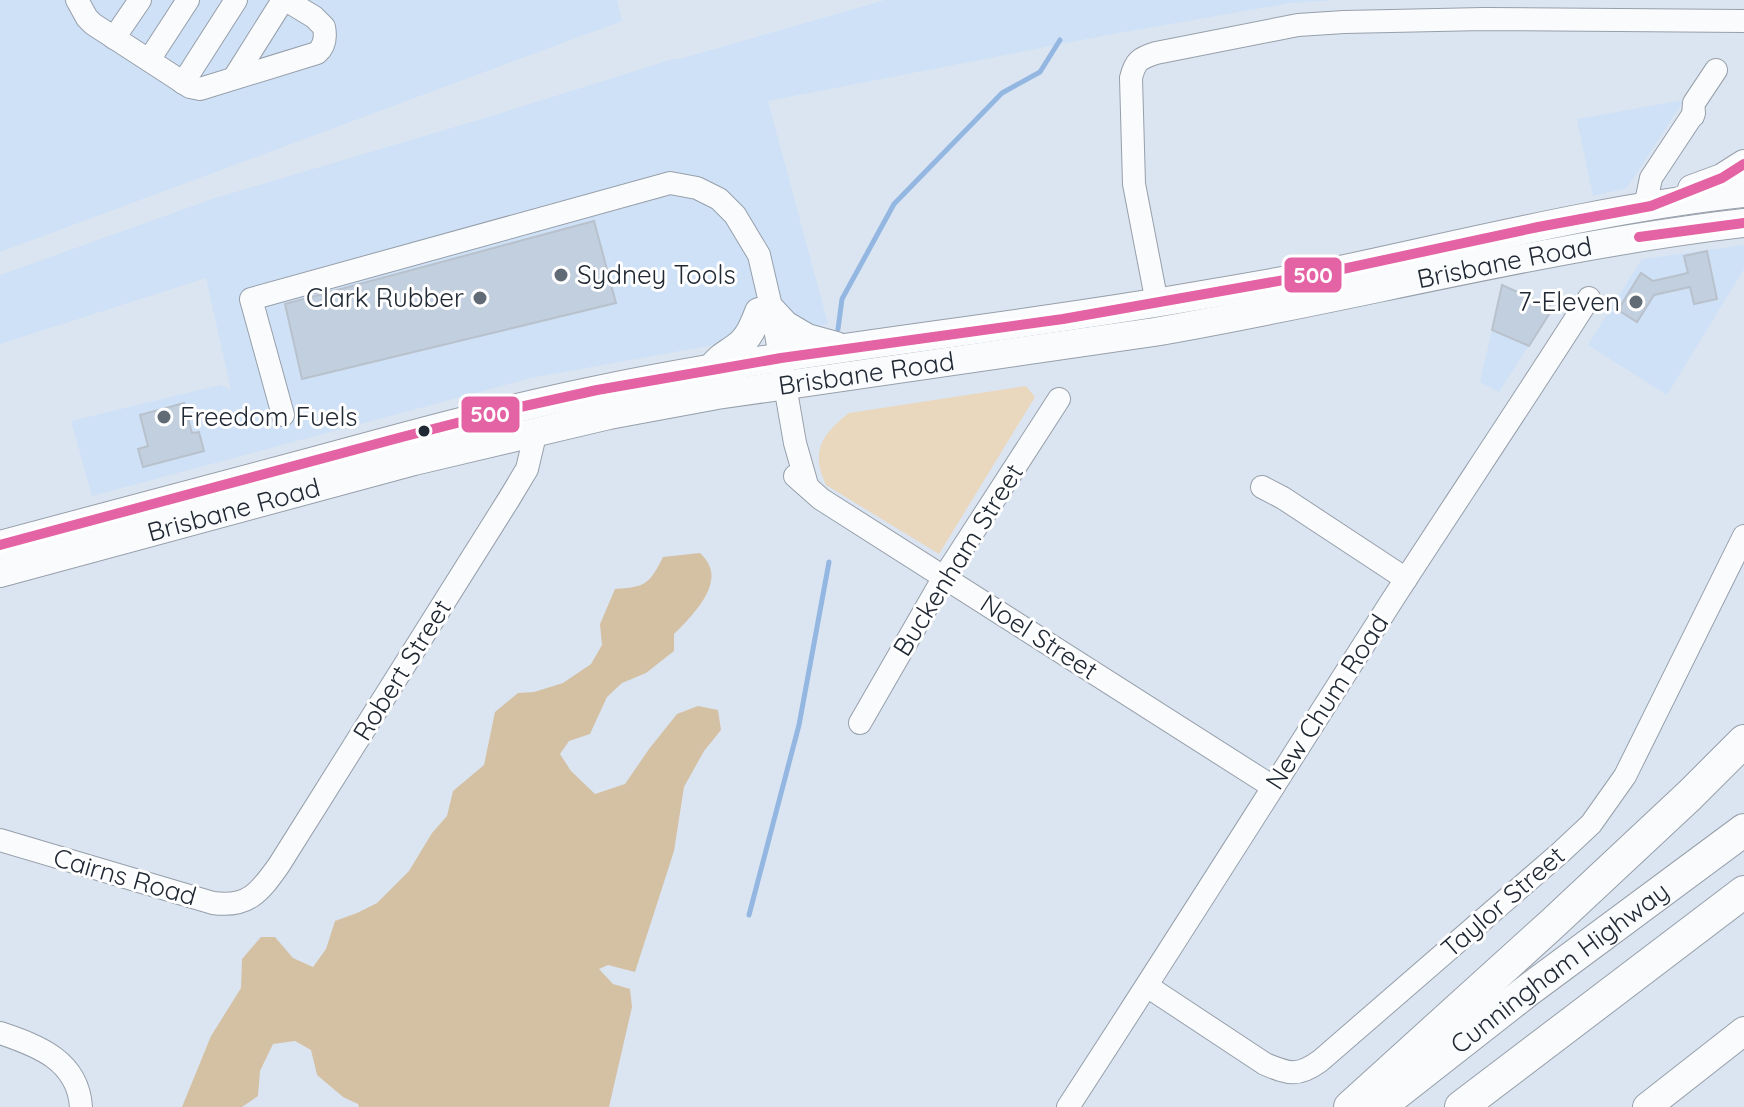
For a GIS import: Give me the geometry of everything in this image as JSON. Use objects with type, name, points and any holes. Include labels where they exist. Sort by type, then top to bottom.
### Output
[{"type":"highway","points":[[1350,1107],[1551,925],[1744,741]]},
{"type":"highway","name":"Cunningham Highway","points":[[1379,1107],[1527,991],[1744,830]]},
{"type":"highway","name":"Cunningham Highway","points":[[1461,1107],[1744,892]]},
{"type":"main road","points":[[1648,206],[1722,178],[1744,164]]},
{"type":"main road","name":"Brisbane Road","points":[[0,573],[414,461],[653,406],[777,372],[844,349],[1157,303],[1324,273],[1648,206],[1744,193]]},
{"type":"main road","name":"Brisbane Road","points":[[0,545],[511,409],[597,390],[711,370],[777,372],[1154,332],[1523,258],[1648,235],[1744,223]]},
{"type":"main road","points":[[711,370],[720,357],[740,345],[766,311],[807,338],[844,349]]},
{"type":"main road","points":[[1647,1107],[1744,1031]]},
{"type":"street","points":[[114,38],[140,0]]},
{"type":"street","points":[[149,60],[188,0]]},
{"type":"street","points":[[183,83],[236,0]]},
{"type":"street","points":[[84,4],[93,24],[183,83],[200,89],[317,53],[323,46],[325,32],[321,23],[285,0],[234,78]]},
{"type":"street","points":[[1157,303],[1134,184],[1131,78],[1133,66],[1143,57],[1285,28],[1344,22],[1484,19],[1744,21]]},
{"type":"street","points":[[1648,206],[1651,178],[1694,114],[1694,103],[1716,70]]},
{"type":"street","name":"Noel Street","points":[[283,415],[251,299],[670,183],[697,188],[719,199],[735,215],[759,255],[777,372],[807,485],[821,499],[1273,787]]},
{"type":"street","name":"New Chum Road","points":[[1068,1107],[1589,298]]},
{"type":"street","name":"Buckenham Street","points":[[860,723],[944,577],[1059,399]]},
{"type":"street","name":"Robert Street","points":[[250,898],[265,885],[279,865],[509,499],[527,469],[536,431]]},
{"type":"street","points":[[1262,487],[1406,579]]},
{"type":"street","name":"Taylor Street","points":[[1147,986],[1265,1064],[1297,1073],[1320,1061],[1591,824],[1625,776],[1744,536]]},
{"type":"street","name":"Cairns Road","points":[[0,840],[213,903],[239,904],[250,898]]},
{"type":"street","points":[[0,1033],[53,1056],[64,1065],[75,1078],[81,1107]]},
{"type":"shaded area","points":[[0,0],[617,0],[622,21],[0,252]]},
{"type":"shaded area","points":[[885,0],[1336,0],[1291,3],[1113,34],[768,101],[828,324],[531,378],[92,496],[71,421],[220,385],[231,390],[206,278],[0,344],[0,275],[215,198],[670,60]]},
{"type":"shaded area","points":[[1684,100],[1627,188],[1593,196],[1577,119]]},
{"type":"shaded area","points":[[1744,245],[1744,269],[1667,395],[1588,345],[1642,259]]},
{"type":"shaded area","points":[[1502,285],[1553,308],[1499,392],[1480,382]]},
{"type":"shaded area","points":[[1026,386],[1035,397],[939,554],[826,485],[819,462],[821,444],[832,428],[849,413]]},
{"type":"shaded area","points":[[700,553],[708,563],[711,582],[702,602],[674,634],[674,651],[646,673],[622,683],[607,697],[590,734],[569,741],[560,754],[571,771],[595,794],[625,784],[677,714],[698,706],[718,710],[721,730],[704,751],[684,787],[674,851],[635,972],[608,965],[599,969],[613,984],[630,989],[632,1007],[609,1107],[359,1107],[317,1075],[311,1050],[295,1041],[273,1044],[260,1071],[258,1096],[242,1107],[182,1107],[211,1036],[241,988],[242,959],[261,937],[275,937],[293,958],[313,967],[326,949],[335,921],[377,903],[409,871],[432,833],[447,816],[453,791],[484,765],[495,712],[518,693],[534,692],[563,683],[591,664],[602,645],[600,624],[615,589],[645,583],[663,557]]},
{"type":"building","points":[[594,221],[616,303],[302,379],[285,304]]},
{"type":"building","points":[[1707,251],[1717,299],[1694,304],[1690,287],[1654,295],[1637,322],[1618,310],[1641,273],[1653,281],[1688,273],[1684,256]]},
{"type":"building","points":[[1502,285],[1553,308],[1529,346],[1492,330]]},
{"type":"building","points":[[184,403],[192,433],[199,432],[204,451],[143,467],[138,449],[148,446],[140,415]]},
{"type":"waterway","points":[[838,329],[842,299],[894,204],[1002,93],[1040,72],[1060,40]]},
{"type":"waterway","points":[[749,915],[799,725],[829,562]]},
{"type":"transit line","name":"500","points":[[0,545],[402,437],[597,390],[781,358],[1063,319],[1324,273],[1651,206],[1722,178],[1744,164]]},
{"type":"transit line","name":"500","points":[[1639,237],[1744,223]]},
{"type":"place","name":"Sydney Tools","points":[[561,275]]},
{"type":"place","name":"Clark Rubber","points":[[480,298]]},
{"type":"place","name":"7-Eleven","points":[[1636,302]]},
{"type":"place","name":"Freedom Fuels","points":[[164,417]]}]
